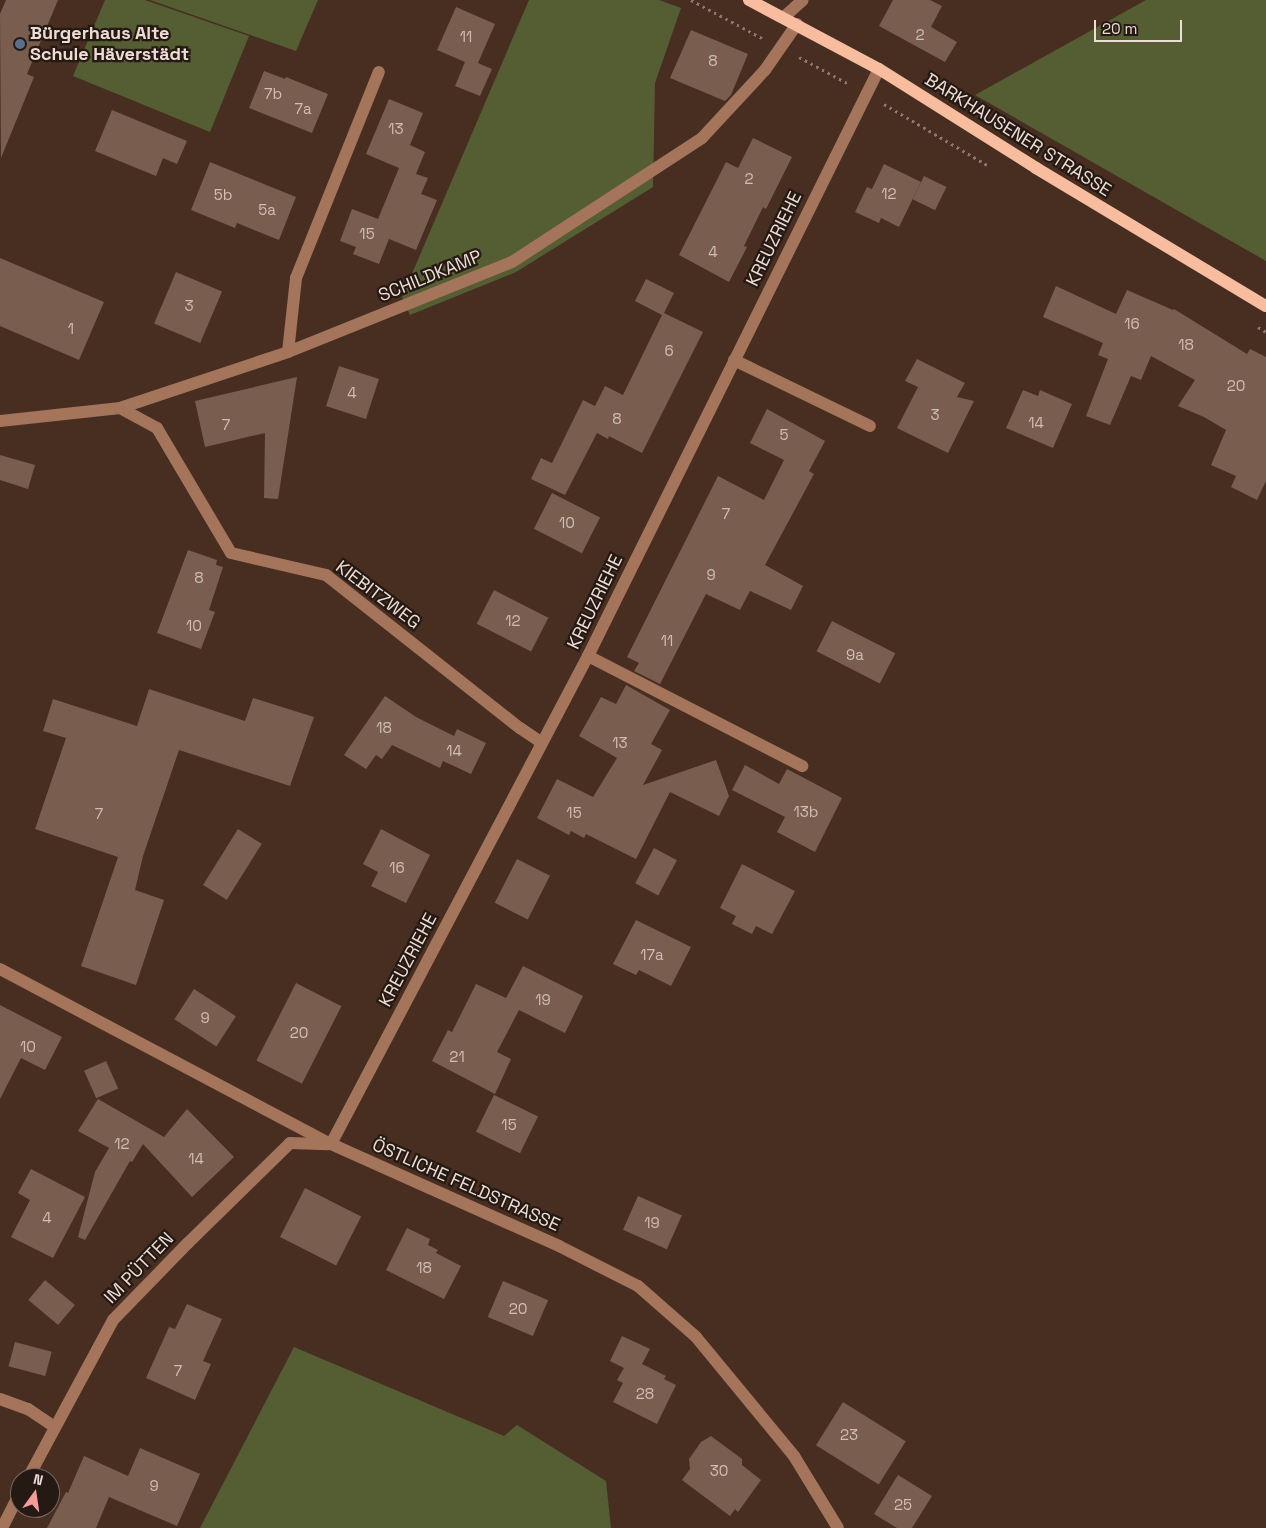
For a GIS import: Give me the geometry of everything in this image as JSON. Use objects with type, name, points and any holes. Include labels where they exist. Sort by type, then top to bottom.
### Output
[{"type":"main road","name":"BARKHAUSENER STRASSE","points":[[749,0],[879,69],[1036,168],[1266,306]]},
{"type":"street","points":[[784,18],[803,0]]},
{"type":"street","name":"SCHILDKAMP","points":[[0,421],[120,408],[288,352],[512,262],[702,138],[765,70],[797,24]]},
{"type":"street","name":"KREUZRIEHE","points":[[331,1144],[541,742],[588,656],[879,69]]},
{"type":"street","points":[[288,352],[296,278],[379,72]]},
{"type":"street","points":[[734,360],[870,426]]},
{"type":"street","name":"KIEBITZWEG","points":[[120,408],[157,428],[231,553],[326,575],[520,728],[541,742]]},
{"type":"street","points":[[588,656],[802,766]]},
{"type":"street","name":"ÖSTLICHE FELDSTRASSE","points":[[0,969],[331,1144],[559,1246],[638,1286],[696,1337],[794,1456],[838,1528]]},
{"type":"street","name":"IM PÜTTEN","points":[[33,1468],[113,1320],[188,1243],[290,1144],[331,1144]]},
{"type":"street","points":[[0,1399],[28,1409],[55,1427]]},
{"type":"street","points":[[2,1528],[10,1512]]},
{"type":"path","points":[[690,0],[866,93],[994,169]]},
{"type":"path","points":[[1258,327],[1266,332]]},
{"type":"green space","points":[[105,0],[145,0],[249,36],[210,132],[73,76]]},
{"type":"green space","points":[[150,0],[318,0],[296,51]]},
{"type":"green space","points":[[529,0],[659,0],[681,8],[655,83],[653,187],[516,272],[410,315],[402,297]]},
{"type":"green space","points":[[1146,0],[1266,0],[1266,261],[975,95]]},
{"type":"green space","points":[[294,1347],[504,1436],[517,1425],[606,1481],[611,1528],[200,1528]]},
{"type":"building","name":"Bürgerhaus Alte Schule Häverstädt","points":[[6,0],[58,0],[27,74],[34,77],[1,158],[0,14]]},
{"type":"building","points":[[893,0],[930,0],[942,6],[931,27],[957,42],[945,62],[879,26]]},
{"type":"building","points":[[456,7],[495,24],[478,63],[492,69],[480,96],[455,86],[465,62],[437,50]]},
{"type":"building","points":[[691,30],[748,54],[731,95],[725,101],[670,78]]},
{"type":"building","points":[[264,71],[285,79],[286,77],[328,94],[312,133],[249,108]]},
{"type":"building","points":[[389,99],[423,113],[410,145],[425,152],[416,174],[428,178],[421,194],[437,200],[416,250],[389,239],[379,264],[353,254],[356,247],[340,241],[352,209],[378,219],[399,168],[366,154]]},
{"type":"building","points":[[112,110],[187,141],[177,164],[163,158],[156,176],[95,151]]},
{"type":"building","points":[[753,138],[792,157],[766,209],[763,207],[744,246],[747,247],[729,282],[679,255],[726,162],[738,168]]},
{"type":"building","points":[[210,162],[296,197],[279,240],[237,223],[235,228],[191,210]]},
{"type":"building","points":[[884,164],[921,182],[899,227],[881,218],[879,223],[855,212],[867,187],[872,189]]},
{"type":"building","points":[[924,176],[946,187],[935,210],[913,199]]},
{"type":"building","points":[[0,258],[104,302],[79,360],[0,326]]},
{"type":"building","points":[[176,272],[222,292],[200,343],[154,324]]},
{"type":"building","points":[[646,279],[674,293],[664,313],[703,332],[642,453],[609,436],[608,439],[597,433],[565,495],[531,479],[541,458],[552,463],[583,400],[595,406],[605,386],[623,395],[662,315],[635,301]]},
{"type":"building","points":[[1056,286],[1116,314],[1127,290],[1174,309],[1247,354],[1250,349],[1266,357],[1266,481],[1257,500],[1231,487],[1236,476],[1211,465],[1226,430],[1204,417],[1178,406],[1195,380],[1151,356],[1141,380],[1131,376],[1110,425],[1086,416],[1108,359],[1098,355],[1103,343],[1043,317]]},
{"type":"building","points":[[917,359],[965,383],[957,397],[974,401],[948,453],[897,428],[918,387],[905,381]]},
{"type":"building","points":[[339,366],[379,379],[366,419],[326,406]]},
{"type":"building","points":[[297,377],[278,499],[264,498],[265,433],[205,447],[195,401]]},
{"type":"building","points":[[1023,390],[1038,396],[1040,390],[1072,404],[1053,448],[1006,428]]},
{"type":"building","points":[[767,409],[825,441],[809,471],[814,474],[765,565],[803,586],[791,610],[750,591],[740,610],[706,594],[660,684],[634,671],[639,663],[627,657],[718,476],[764,500],[784,460],[750,443]]},
{"type":"building","points":[[0,455],[35,465],[28,489],[0,480]]},
{"type":"building","points":[[552,493],[600,518],[582,553],[534,529]]},
{"type":"building","points":[[188,550],[217,560],[216,565],[223,567],[209,610],[215,612],[201,649],[157,633]]},
{"type":"building","points":[[494,590],[548,618],[531,652],[477,624]]},
{"type":"building","points":[[832,621],[895,653],[880,684],[817,651]]},
{"type":"building","points":[[626,685],[670,710],[651,744],[662,750],[643,785],[716,760],[729,796],[719,816],[670,792],[636,859],[586,834],[584,838],[571,831],[569,835],[537,818],[557,779],[593,797],[617,758],[579,736],[601,697],[616,704]]},
{"type":"building","points":[[149,689],[245,721],[253,698],[314,717],[290,786],[179,750],[143,856],[135,890],[164,900],[136,985],[81,966],[118,857],[35,829],[66,738],[43,731],[53,699],[137,726]]},
{"type":"building","points":[[385,696],[416,717],[454,736],[457,729],[486,743],[471,774],[443,761],[440,768],[392,745],[382,759],[376,755],[366,769],[344,755]]},
{"type":"building","points":[[745,765],[779,784],[787,769],[842,798],[815,852],[777,832],[785,817],[732,790]]},
{"type":"building","points":[[238,829],[262,844],[227,900],[203,885]]},
{"type":"building","points":[[381,829],[430,855],[406,903],[371,886],[378,872],[363,864]]},
{"type":"building","points":[[654,848],[677,860],[658,896],[635,883]]},
{"type":"building","points":[[517,859],[550,876],[528,919],[495,903]]},
{"type":"building","points":[[742,864],[795,891],[772,934],[756,926],[752,934],[732,924],[736,916],[720,908]]},
{"type":"building","points":[[636,920],[691,947],[671,986],[639,970],[636,975],[613,964]]},
{"type":"building","points":[[523,966],[583,996],[565,1033],[519,1010],[497,1052],[511,1059],[495,1094],[432,1061],[448,1030],[452,1032],[476,984],[506,998]]},
{"type":"building","points":[[296,983],[341,1006],[302,1084],[257,1061]]},
{"type":"building","points":[[194,989],[236,1016],[216,1046],[174,1019]]},
{"type":"building","points":[[0,1005],[62,1037],[45,1070],[21,1058],[0,1099]]},
{"type":"building","points":[[106,1061],[118,1088],[96,1098],[84,1071]]},
{"type":"building","points":[[494,1095],[538,1116],[520,1153],[476,1132]]},
{"type":"building","points":[[98,1099],[164,1137],[187,1109],[234,1157],[192,1197],[143,1144],[132,1162],[130,1161],[85,1240],[78,1237],[95,1172],[109,1148],[78,1131]]},
{"type":"building","points":[[31,1169],[85,1197],[53,1258],[11,1237],[30,1200],[18,1193]]},
{"type":"building","points":[[305,1188],[361,1217],[336,1266],[280,1237]]},
{"type":"building","points":[[638,1196],[682,1216],[667,1249],[623,1230]]},
{"type":"building","points":[[407,1228],[430,1239],[428,1245],[438,1250],[436,1253],[461,1266],[444,1299],[386,1270]]},
{"type":"building","points":[[45,1280],[75,1305],[58,1325],[28,1300]]},
{"type":"building","points":[[503,1281],[548,1300],[533,1336],[488,1317]]},
{"type":"building","points":[[187,1304],[222,1319],[203,1361],[211,1364],[195,1400],[146,1378],[169,1327],[175,1329]]},
{"type":"building","points":[[622,1336],[650,1349],[642,1364],[666,1376],[664,1379],[676,1385],[657,1424],[613,1402],[623,1383],[617,1380],[624,1368],[610,1361]]},
{"type":"building","points":[[15,1342],[52,1352],[45,1376],[9,1366]]},
{"type":"building","points":[[843,1402],[906,1441],[879,1484],[816,1445]]},
{"type":"building","points":[[711,1436],[742,1459],[742,1465],[761,1480],[738,1512],[735,1509],[730,1516],[682,1480],[690,1469],[689,1459],[701,1442]]},
{"type":"building","points":[[140,1448],[200,1474],[177,1526],[109,1497],[96,1528],[47,1528],[52,1518],[60,1518],[60,1503],[66,1492],[68,1493],[84,1456],[128,1476]]},
{"type":"building","points":[[898,1475],[932,1496],[912,1528],[897,1528],[874,1514]]},
{"type":"place","name":"Bürgerhaus Alte Schule Häverstädt","points":[[20,44]]}]
